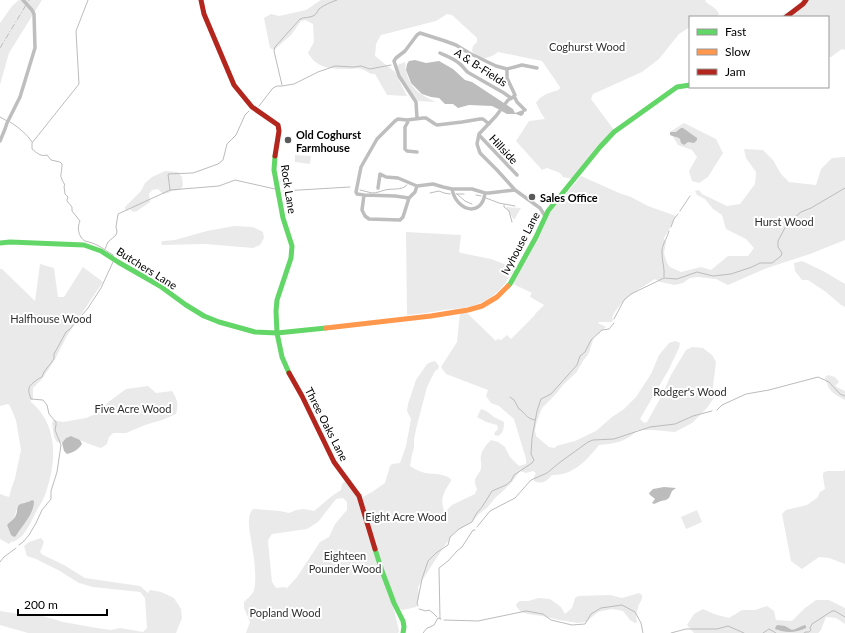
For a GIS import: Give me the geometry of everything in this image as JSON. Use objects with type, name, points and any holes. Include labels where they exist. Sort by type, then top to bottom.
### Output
[{"type":"street","points":[[0,141],[7,121],[20,97],[35,48],[34,14],[23,0]]},
{"type":"street","name":"Rock Lane","points":[[201,0],[204,14],[234,85],[252,107],[278,125],[279,131],[274,170],[283,218],[292,246],[290,258],[277,300],[277,333]]},
{"type":"street","points":[[787,16],[806,0]]},
{"type":"street","points":[[418,118],[416,102],[399,76],[394,61],[405,51],[413,39],[420,33],[456,45],[496,66],[507,69],[522,65],[537,68]]},
{"type":"street","name":"A & B-Fields","points":[[440,53],[460,64],[469,73],[513,98],[525,110]]},
{"type":"street","points":[[507,69],[507,78],[515,95],[513,98],[509,99],[479,135],[477,144],[480,153],[515,190],[540,208],[548,210]]},
{"type":"street","name":"Ivyhouse Lane","points":[[277,333],[431,316],[472,310],[483,306],[497,297],[510,284],[536,237],[548,210],[600,147],[617,129],[677,87],[689,85]]},
{"type":"street","points":[[409,198],[364,195],[357,194],[356,192],[362,167],[377,139],[397,119],[409,120],[426,118],[438,125],[483,119],[489,124]]},
{"type":"street","points":[[409,120],[405,127],[405,148],[407,151],[417,152]]},
{"type":"street","name":"Hillside","points":[[479,135],[517,175]]},
{"type":"street","points":[[378,188],[380,174],[398,178],[417,186],[433,184],[452,190],[472,189],[489,194],[515,190]]},
{"type":"street","points":[[364,195],[362,210],[365,216],[383,220],[400,220],[403,217],[409,198],[415,192],[417,186]]},
{"type":"street","points":[[452,190],[458,203],[465,208],[475,209],[479,207],[484,197],[484,193]]},
{"type":"street","points":[[540,208],[545,216]]},
{"type":"street","name":"Butchers Lane","points":[[0,243],[10,242],[84,245],[101,251],[160,286],[204,316],[218,322],[255,332],[277,333]]},
{"type":"street","name":"Three Oaks Lane","points":[[277,333],[282,357],[293,381],[302,396],[334,462],[359,496],[382,571],[394,603],[403,621],[404,626],[402,633]]},
{"type":"green space","points":[[19,0],[42,0],[9,53],[0,85],[0,23],[12,6]]},
{"type":"green space","name":"Coghurst Wood","points":[[321,0],[706,0],[705,1],[715,8],[719,14],[717,16],[689,16],[689,28],[679,34],[659,59],[642,72],[593,94],[591,99],[614,130],[572,179],[563,177],[560,173],[547,168],[542,170],[516,141],[529,121],[545,119],[536,103],[538,100],[546,94],[559,90],[560,87],[542,61],[498,52],[491,56],[482,58],[472,51],[473,46],[477,42],[477,38],[452,15],[447,14],[436,21],[381,35],[376,44],[375,56],[395,72],[407,96],[387,95],[375,74],[359,69],[326,67],[316,62],[308,53],[314,42],[313,24],[305,20],[301,21],[291,35],[274,50],[270,48],[264,18],[271,14],[279,16],[306,10]]},
{"type":"green space","points":[[803,0],[845,0],[845,50],[842,49],[829,57],[829,16],[781,16],[785,13],[795,10]]},
{"type":"green space","points":[[405,62],[408,77],[413,87],[421,94],[436,102],[418,101],[402,82],[397,65]]},
{"type":"green space","points":[[684,123],[716,139],[723,153],[708,177],[699,183],[692,181],[689,171],[697,157],[692,150],[678,145],[670,132]]},
{"type":"green space","points":[[744,149],[763,150],[773,160],[781,174],[789,182],[816,185],[821,169],[832,158],[845,157],[845,240],[810,254],[767,268],[728,285],[716,279],[698,277],[690,278],[683,283],[675,285],[660,282],[655,279],[637,291],[616,310],[612,317],[612,322],[598,322],[606,327],[594,337],[589,353],[576,373],[542,408],[535,430],[536,436],[549,447],[555,448],[556,446],[575,441],[596,431],[624,409],[636,397],[651,374],[659,355],[669,343],[675,341],[680,343],[679,348],[669,369],[640,419],[644,423],[647,422],[671,375],[686,350],[692,347],[703,348],[712,355],[716,362],[713,386],[714,398],[707,408],[692,423],[675,432],[637,430],[624,440],[599,445],[579,466],[567,473],[552,475],[544,482],[539,483],[534,481],[536,473],[533,471],[526,473],[520,471],[512,482],[488,507],[472,522],[455,532],[418,587],[419,597],[416,607],[403,610],[398,608],[389,586],[362,501],[363,497],[385,483],[392,464],[400,463],[406,446],[411,419],[407,411],[408,404],[416,380],[427,364],[435,361],[439,366],[427,387],[417,425],[410,466],[420,472],[440,474],[451,479],[444,492],[442,500],[445,512],[452,505],[475,494],[477,489],[475,480],[481,469],[482,453],[491,440],[498,442],[505,447],[510,457],[519,466],[526,464],[526,459],[514,419],[499,406],[491,403],[486,396],[488,390],[446,374],[441,367],[457,342],[460,313],[466,312],[496,341],[497,339],[501,340],[507,335],[511,339],[544,305],[530,296],[532,293],[515,285],[513,282],[543,228],[548,215],[581,176],[631,197],[648,206],[676,216],[664,238],[666,242],[664,253],[670,267],[681,272],[701,267],[711,270],[728,256],[748,256],[754,248],[746,239],[726,229],[722,215],[713,209],[705,199],[697,195],[695,191],[699,190],[702,194],[727,206],[740,204],[755,184],[756,172],[746,158]]},
{"type":"green space","points":[[295,155],[311,156],[310,164],[295,162]]},
{"type":"green space","points":[[165,171],[178,172],[182,177],[183,186],[180,190],[163,194],[158,189],[152,190],[149,194],[150,202],[137,211],[133,212],[130,209],[127,211],[125,209],[125,207],[141,191],[145,183],[152,177]]},
{"type":"green space","points":[[506,207],[521,208],[514,220]]},
{"type":"green space","points":[[234,226],[253,227],[263,232],[264,238],[260,245],[253,248],[206,244],[162,245],[161,242],[175,240],[207,231]]},
{"type":"green space","points":[[406,232],[461,235],[459,252],[491,259],[515,268],[500,290],[484,301],[466,307],[407,315]]},
{"type":"green space","points":[[802,261],[845,284],[845,307],[808,280],[802,280],[795,271],[794,263]]},
{"type":"green space","name":"Halfhouse Wood","points":[[40,264],[54,268],[58,297],[64,297],[83,267],[103,282],[68,334],[54,361],[42,379],[33,388],[33,399],[30,401],[46,420],[53,443],[52,468],[45,495],[29,526],[20,538],[9,544],[0,539],[0,494],[9,497],[21,450],[16,420],[10,406],[8,404],[0,406],[0,269],[2,269],[35,301]],"holes":[[[24,502],[29,502],[16,536],[11,535],[7,525],[14,517],[17,507]]]},
{"type":"green space","points":[[828,375],[835,377],[839,382],[835,386],[845,391],[845,400],[834,394],[830,389],[825,377]]},
{"type":"green space","name":"Five Acre Wood","points":[[148,386],[156,393],[172,391],[177,401],[176,414],[126,433],[113,433],[109,437],[107,444],[101,448],[71,436],[66,438],[62,443],[57,442],[54,437],[53,420],[63,422],[86,418],[98,413],[107,403],[126,389]]},
{"type":"green space","points":[[481,409],[504,422],[503,430],[500,435],[494,435],[498,429],[497,425],[486,422],[477,417]]},
{"type":"green space","points":[[845,468],[845,564],[829,558],[819,557],[802,569],[791,561],[782,514],[786,510],[807,505],[817,498],[820,492],[825,489],[823,473],[827,471],[844,471]]},
{"type":"green space","points":[[345,481],[354,492],[360,504],[393,605],[399,631],[398,633],[246,633],[250,622],[244,608],[244,602],[253,592],[255,585],[254,561],[249,527],[249,517],[251,512],[253,509],[289,513],[304,509],[314,511],[330,497],[341,490],[342,484]],"holes":[[[343,498],[347,502],[347,510],[335,524],[329,537],[320,542],[297,577],[287,588],[276,588],[272,582],[268,540],[272,534],[307,529],[318,522],[336,499]]]},
{"type":"green space","points":[[697,510],[702,522],[686,529],[681,517]]},
{"type":"green space","points":[[41,538],[44,542],[40,552],[43,555],[64,565],[85,578],[140,586],[148,593],[150,590],[161,592],[174,598],[181,609],[182,618],[176,633],[28,633],[0,625],[0,611],[26,615],[36,614],[63,622],[111,630],[120,628],[143,632],[147,628],[145,598],[140,592],[93,587],[79,583],[58,570],[27,556],[24,546],[29,542]]},
{"type":"green space","points":[[639,593],[642,595],[642,599],[638,606],[636,617],[637,622],[635,623],[630,620],[623,611],[612,609],[598,612],[586,622],[578,623],[528,614],[521,612],[516,606],[520,601],[528,601],[539,598],[550,599],[561,607],[565,614],[572,608],[575,598],[578,596],[610,595],[622,598]]},
{"type":"green space","points":[[816,600],[829,600],[845,608],[845,624],[836,618],[826,617],[821,630],[818,633],[694,633],[687,625],[694,614],[703,609],[729,618],[742,610],[755,610],[767,606],[774,611],[776,620],[792,621],[805,608]]},
{"type":"shaded area","points":[[415,60],[426,63],[439,61],[453,69],[465,80],[472,82],[513,109],[515,113],[524,110],[524,113],[521,116],[516,114],[507,114],[492,106],[469,105],[458,108],[453,104],[445,104],[439,98],[422,94],[411,83],[406,70],[409,61]]},
{"type":"shaded area","points":[[681,128],[697,138],[697,140],[694,143],[688,142],[684,145],[681,143],[679,138],[670,135],[670,132],[676,132]]},
{"type":"shaded area","points":[[71,436],[80,440],[82,444],[76,450],[67,454],[64,451],[62,443],[66,438]]},
{"type":"shaded area","points":[[664,487],[676,488],[666,500],[654,504],[652,503],[655,499],[649,493],[653,489]]},
{"type":"shaded area","points":[[32,500],[34,501],[32,511],[14,537],[11,535],[7,525],[17,514],[19,505]]},
{"type":"shaded area","points":[[778,625],[785,626],[792,630],[805,625],[806,628],[794,632],[787,632],[775,629]]},
{"type":"waterway","points":[[88,0],[76,31],[79,84],[32,143],[32,149],[39,154],[47,155],[51,160],[62,164],[61,177],[65,185],[65,194],[68,197],[67,201],[72,207],[72,211],[80,221],[78,229],[81,237],[85,241],[101,247],[113,255],[113,257]]},
{"type":"waterway","points":[[282,85],[274,51],[275,47],[300,19],[314,16],[319,9],[337,0]]},
{"type":"waterway","points":[[259,106],[273,88],[277,86],[294,84],[318,72],[335,66],[361,66],[370,69],[391,65]]},
{"type":"waterway","points":[[170,190],[168,174],[193,173],[218,164],[223,160],[227,144],[236,135],[245,115],[249,111]]},
{"type":"waterway","points":[[0,117],[7,121]]},
{"type":"waterway","points":[[10,122],[28,136],[32,142]]},
{"type":"waterway","points":[[105,249],[108,242],[116,235],[118,214],[170,190],[219,186],[235,180],[275,189]]},
{"type":"waterway","points":[[360,190],[374,193],[388,189],[400,189],[407,185]]},
{"type":"waterway","points":[[283,191],[350,187]]},
{"type":"waterway","points":[[614,319],[624,300],[631,294],[664,278],[677,279],[697,272],[713,276],[731,274],[760,263],[772,263],[781,256],[782,253],[778,247],[778,241],[787,224],[801,212],[811,208],[845,188]]},
{"type":"waterway","points":[[430,193],[439,191],[450,194]]},
{"type":"waterway","points":[[456,194],[464,194]]},
{"type":"waterway","points":[[457,194],[465,201],[472,204]]},
{"type":"waterway","points":[[476,195],[481,196]]},
{"type":"waterway","points":[[680,211],[690,196]]},
{"type":"waterway","points":[[486,198],[499,203],[515,206]]},
{"type":"waterway","points":[[504,205],[504,207],[509,211],[512,222]]},
{"type":"waterway","points":[[671,227],[678,214]]},
{"type":"waterway","points":[[664,277],[662,250],[669,231]]},
{"type":"waterway","points":[[19,545],[29,535],[42,510],[51,499],[51,491],[57,472],[61,445],[55,430],[56,422],[49,414],[47,405],[43,400],[31,399],[29,387],[32,383],[42,377],[54,359],[54,354],[66,332],[88,308],[101,288],[113,262]]},
{"type":"waterway","points":[[418,606],[417,604],[422,579],[428,561],[436,553],[448,545],[450,537],[459,529],[472,522],[492,491],[506,485],[511,481],[514,475],[532,463],[534,460],[531,454],[532,438],[541,399],[551,394],[577,365],[580,356],[585,352],[591,340],[602,330],[609,329],[614,323]]},
{"type":"waterway","points":[[717,410],[722,405],[746,394],[769,390],[818,377],[829,382],[840,394],[845,396]]},
{"type":"waterway","points":[[510,397],[527,417],[535,420]]},
{"type":"waterway","points":[[477,527],[490,511],[515,498],[531,480],[547,473],[588,442],[593,440],[614,439],[650,427],[675,424],[693,416],[712,411]]},
{"type":"waterway","points":[[440,619],[439,568],[462,547],[473,530],[475,530]]},
{"type":"waterway","points":[[0,562],[16,548]]},
{"type":"waterway","points":[[444,620],[478,621],[526,611],[543,614],[551,620],[572,625],[585,624],[591,614],[601,608],[622,605],[635,612],[641,623],[643,633]]},
{"type":"waterway","points":[[419,609],[426,611],[429,610],[437,617]]},
{"type":"waterway","points":[[804,633],[809,632],[812,624],[832,611],[835,611],[845,617]]},
{"type":"waterway","points":[[423,633],[427,628],[434,625],[438,618],[441,619]]},
{"type":"waterway","points":[[671,633],[686,629],[717,629],[728,626],[744,633]]},
{"type":"waterway","points":[[763,633],[769,629],[776,633]]},
{"type":"railway","points":[[0,48],[29,0]]},
{"type":"traffic: fast","points":[[508,286],[536,237],[548,211],[600,147],[614,132],[677,87],[689,85]]},
{"type":"traffic: fast","points":[[275,156],[274,170],[283,218],[292,246],[291,258],[277,300],[276,311],[277,333],[282,357],[289,373]]},
{"type":"traffic: fast","points":[[0,243],[10,242],[84,245],[101,251],[160,286],[204,316],[219,322],[255,332],[277,333],[326,328]]},
{"type":"traffic: fast","points":[[375,549],[394,603],[403,621],[403,633]]},
{"type":"traffic: slow","points":[[326,328],[431,316],[468,310],[482,306],[497,297],[508,286]]},
{"type":"traffic: jam","points":[[201,0],[204,14],[234,85],[252,107],[278,125],[279,131],[275,156]]},
{"type":"traffic: jam","points":[[787,16],[806,0]]},
{"type":"traffic: jam","points":[[289,373],[302,396],[334,462],[359,496],[375,549]]},
{"type":"place","name":"Old Coghurst Farmhouse","points":[[288,140]]},
{"type":"place","name":"Sales Office","points":[[532,197]]},
{"type":"park label","name":"Hurst Wood","points":[[784,221]]},
{"type":"park label","name":"Rodger's Wood","points":[[690,391]]},
{"type":"park label","name":"Eight Acre Wood","points":[[406,516]]},
{"type":"park label","name":"Eighteen Pounder Wood","points":[[345,561]]},
{"type":"park label","name":"Popland Wood","points":[[285,612]]}]
